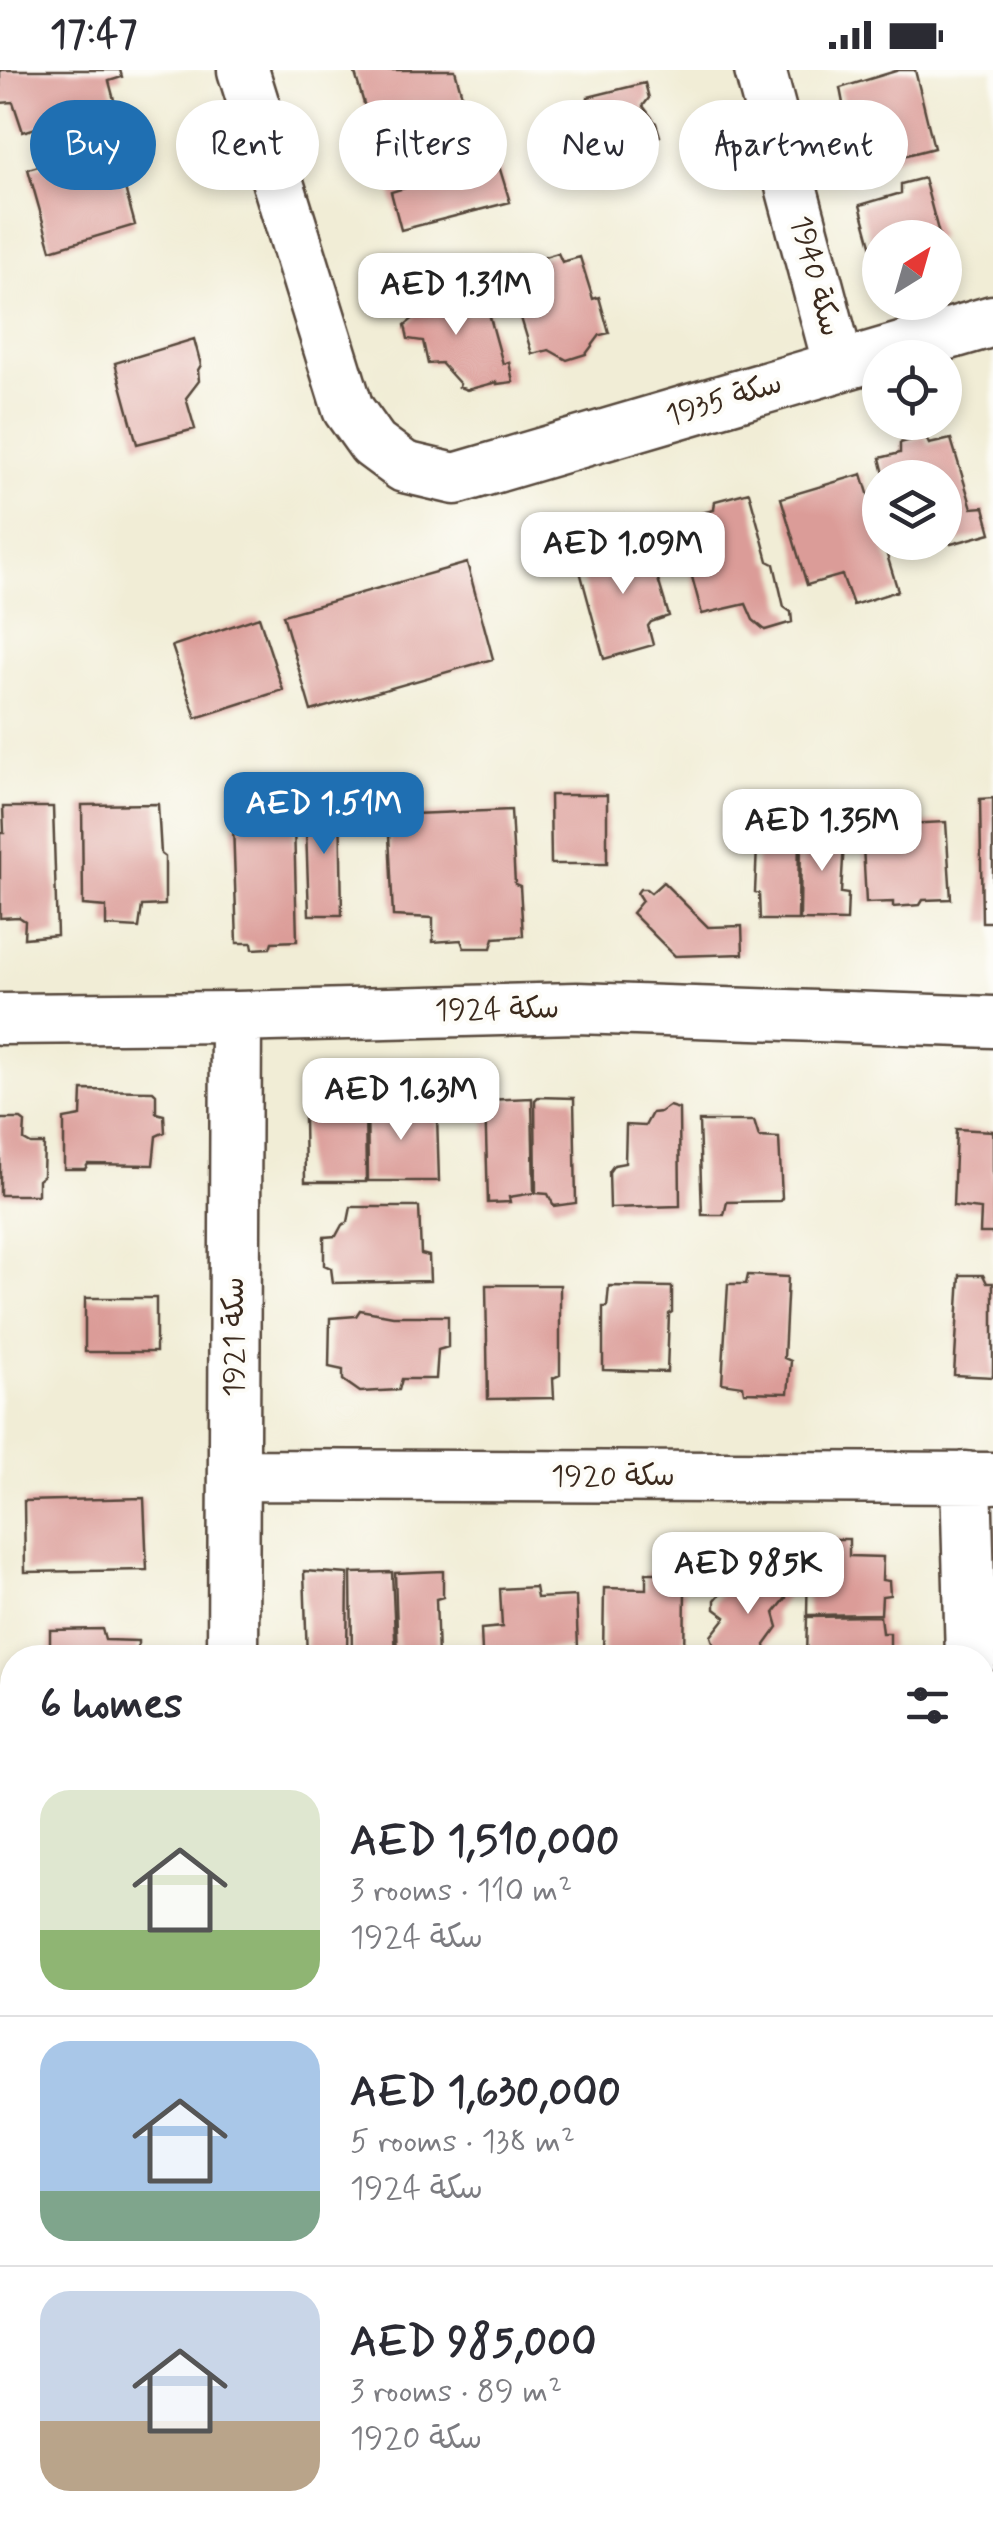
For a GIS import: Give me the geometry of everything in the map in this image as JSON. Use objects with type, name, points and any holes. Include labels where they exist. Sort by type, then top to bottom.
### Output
[{"type":"street","name":"سكة 1935","points":[[243,70],[348,410],[374,444],[404,468],[455,479],[993,321]]},
{"type":"street","name":"سكة 1940","points":[[760,70],[839,366]]},
{"type":"street","name":"سكة 1924","points":[[0,1019],[578,1008],[993,1022]]},
{"type":"street","name":"سكة 1921","points":[[233,1645],[236,1016]]},
{"type":"street","name":"سكة 1920","points":[[234,1474],[980,1478]]},
{"type":"street","points":[[971,1645],[980,1478]]},
{"type":"building","points":[[0,70],[120,70],[122,77],[109,81],[114,100],[30,100],[30,130],[23,132],[13,102],[0,103]]},
{"type":"building","points":[[354,70],[455,70],[463,100],[363,100]]},
{"type":"building","points":[[899,70],[915,70],[934,148],[908,155],[908,100],[842,100],[840,88]]},
{"type":"building","points":[[645,83],[649,98],[588,100]]},
{"type":"building","points":[[924,178],[935,220],[864,220],[860,205],[908,190],[908,182]]},
{"type":"building","points":[[34,190],[125,190],[135,225],[51,250]]},
{"type":"building","points":[[506,190],[510,202],[401,230],[391,192]]},
{"type":"building","points":[[558,253],[562,262],[580,257],[593,299],[599,297],[609,333],[600,335],[586,354],[567,360],[549,350],[532,354],[506,268]]},
{"type":"building","points":[[430,280],[437,296],[457,292],[465,315],[488,310],[503,364],[509,362],[513,382],[467,390],[459,387],[441,363],[428,364],[423,341],[408,339],[405,325],[415,317],[407,286]]},
{"type":"building","points":[[194,339],[201,365],[199,381],[186,398],[195,429],[137,444],[115,363]]},
{"type":"building","points":[[951,440],[957,460],[880,460],[900,453],[900,443]]},
{"type":"building","points":[[862,474],[862,560],[889,560],[898,591],[853,605],[842,575],[807,585],[781,498]]},
{"type":"building","points":[[962,475],[972,508],[984,507],[991,533],[962,541]]},
{"type":"building","points":[[749,492],[784,607],[791,612],[792,622],[765,630],[753,620],[746,604],[702,614],[684,547],[702,540],[701,513],[714,510],[715,501]]},
{"type":"building","points":[[646,539],[669,616],[648,626],[653,645],[604,659],[577,560]]},
{"type":"building","points":[[467,563],[493,659],[311,711],[283,615]]},
{"type":"building","points":[[259,617],[283,690],[196,718],[172,646]]},
{"type":"building","points":[[550,795],[607,795],[607,864],[551,864]]},
{"type":"building","points":[[993,798],[993,922],[982,922],[980,799]]},
{"type":"building","points":[[340,799],[342,915],[309,915],[305,800]]},
{"type":"building","points":[[158,804],[161,854],[165,857],[165,905],[142,906],[139,928],[106,926],[106,907],[83,905],[82,805]]},
{"type":"building","points":[[3,807],[53,807],[57,935],[24,938],[25,921],[19,917],[0,918]]},
{"type":"building","points":[[511,810],[515,884],[520,886],[523,936],[494,938],[491,948],[464,948],[461,940],[433,942],[433,918],[393,916],[388,815]]},
{"type":"building","points":[[946,822],[951,899],[893,907],[893,902],[866,903],[862,826]]},
{"type":"building","points":[[294,823],[297,941],[272,942],[270,948],[253,949],[252,943],[237,943],[233,824]]},
{"type":"building","points":[[758,824],[799,825],[798,920],[760,920],[759,893],[755,892]]},
{"type":"building","points":[[801,825],[845,825],[841,893],[848,894],[847,921],[800,920]]},
{"type":"building","points":[[663,882],[708,927],[742,926],[743,954],[675,956],[632,913],[642,901],[637,893],[640,889],[651,893]]},
{"type":"building","points":[[82,1090],[156,1094],[156,1113],[164,1115],[165,1132],[156,1136],[153,1165],[88,1164],[85,1169],[64,1169],[64,1119],[81,1116]]},
{"type":"building","points":[[538,1097],[574,1098],[576,1203],[554,1206],[548,1194],[536,1193]]},
{"type":"building","points":[[532,1098],[534,1193],[509,1197],[510,1202],[488,1203],[485,1100]]},
{"type":"building","points":[[315,1099],[365,1099],[366,1182],[305,1182],[304,1116],[314,1115]]},
{"type":"building","points":[[367,1099],[411,1100],[415,1114],[437,1115],[439,1181],[368,1181]]},
{"type":"building","points":[[669,1106],[679,1109],[680,1206],[610,1208],[609,1172],[614,1165],[625,1163],[626,1125],[645,1126],[652,1113]]},
{"type":"building","points":[[0,1119],[21,1119],[25,1122],[24,1140],[44,1144],[38,1195],[0,1195]]},
{"type":"building","points":[[699,1121],[754,1121],[759,1137],[779,1138],[780,1201],[727,1202],[724,1215],[702,1215]]},
{"type":"building","points":[[956,1129],[993,1131],[993,1233],[980,1233],[981,1209],[953,1206]]},
{"type":"building","points":[[351,1207],[419,1207],[421,1254],[429,1256],[430,1281],[333,1283],[331,1268],[324,1265],[324,1237],[336,1236],[348,1222]]},
{"type":"building","points":[[748,1275],[788,1277],[784,1358],[791,1361],[788,1393],[744,1392],[743,1386],[722,1383],[728,1284],[746,1284]]},
{"type":"building","points":[[960,1275],[983,1275],[987,1283],[993,1283],[993,1377],[954,1375]]},
{"type":"building","points":[[486,1285],[560,1285],[560,1375],[553,1378],[554,1398],[488,1399]]},
{"type":"building","points":[[609,1286],[672,1287],[667,1372],[603,1370],[603,1307],[607,1307]]},
{"type":"building","points":[[85,1298],[156,1298],[156,1352],[85,1352]]},
{"type":"building","points":[[360,1310],[393,1316],[448,1316],[448,1347],[438,1350],[436,1379],[402,1379],[399,1390],[360,1392],[343,1380],[343,1370],[329,1367],[330,1318],[356,1316]]},
{"type":"building","points":[[144,1498],[147,1570],[25,1572],[24,1501]]},
{"type":"building","points":[[813,1539],[849,1539],[849,1556],[883,1557],[882,1580],[889,1581],[890,1595],[882,1596],[881,1614],[807,1615],[808,1557],[812,1556]]},
{"type":"building","points":[[764,1570],[786,1587],[786,1598],[774,1613],[778,1627],[765,1645],[714,1645],[711,1636],[726,1617],[715,1609],[715,1600],[726,1587],[732,1591],[742,1578],[751,1583]]},
{"type":"building","points":[[304,1571],[348,1574],[347,1645],[307,1645]]},
{"type":"building","points":[[443,1571],[443,1597],[436,1599],[438,1645],[398,1645],[395,1573]]},
{"type":"building","points":[[392,1572],[395,1645],[352,1645],[351,1573]]},
{"type":"building","points":[[646,1573],[676,1573],[676,1589],[685,1590],[684,1645],[603,1645],[604,1588],[646,1589]]},
{"type":"building","points":[[535,1587],[537,1598],[576,1596],[578,1645],[482,1645],[481,1629],[502,1627],[500,1589]]},
{"type":"building","points":[[880,1616],[882,1633],[890,1633],[890,1645],[806,1645],[807,1617]]},
{"type":"building","points":[[102,1629],[105,1640],[138,1641],[138,1645],[50,1645],[50,1630]]}]
